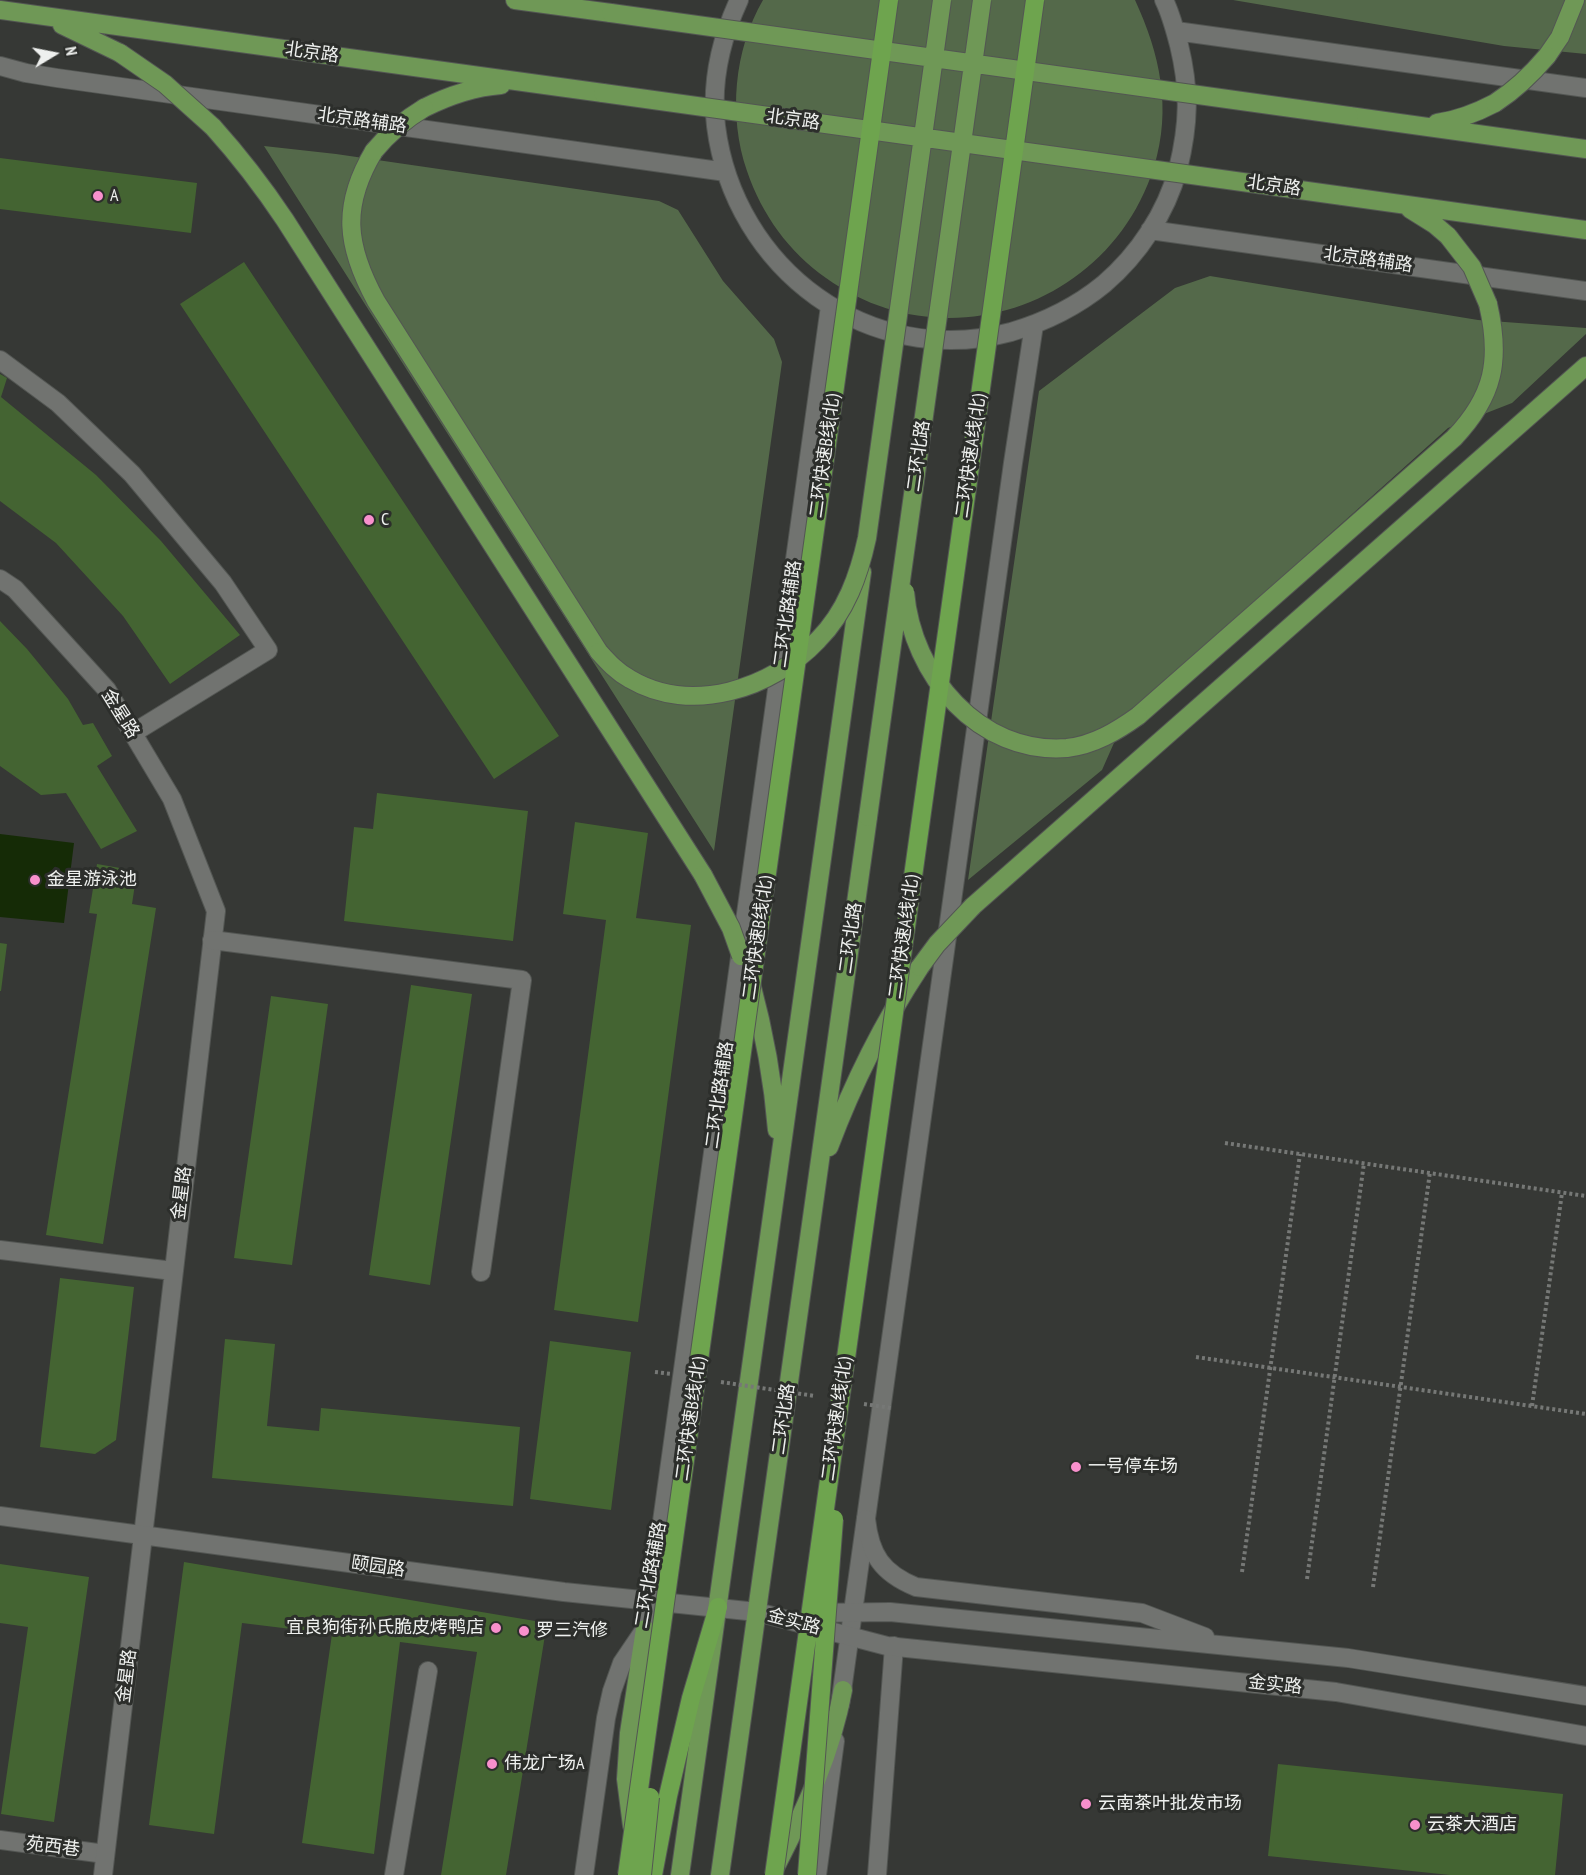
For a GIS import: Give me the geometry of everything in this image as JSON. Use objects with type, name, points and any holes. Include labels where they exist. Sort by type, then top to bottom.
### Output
[{"type":"highway","name":"二环快速B线(北)","points":[[627,1875],[889,0]]},
{"type":"highway","name":"二环快速A线(北)","points":[[772,1875],[1035,0]]},
{"type":"highway","points":[[807,1875],[846,1358]]},
{"type":"highway","points":[[642,1875],[673,1547]]},
{"type":"highway","points":[[652,1875],[691,1698],[718,1607]]},
{"type":"main road","points":[[515,0],[1586,149]]},
{"type":"main road","points":[[528,0],[562,6]]},
{"type":"main road","points":[[680,1875],[942,0]]},
{"type":"main road","name":"二环北路","points":[[720,1875],[982,0]]},
{"type":"main road","points":[[1399,123],[1425,124],[1450,121],[1473,114],[1495,103],[1523,82],[1547,56],[1560,37],[1575,0]]},
{"type":"main road","name":"北京路","points":[[0,10],[1586,230]]},
{"type":"main road","points":[[20,12],[72,29],[120,53],[165,84],[213,127],[237,154],[285,220],[703,875],[731,928],[758,1009],[767,1052],[776,1125],[778,1174]]},
{"type":"main road","points":[[551,86],[522,84],[495,86],[453,95],[423,108],[404,120],[388,134],[363,169],[355,189],[351,209],[351,231],[355,254],[363,277],[376,301],[599,652],[629,679],[648,688],[668,693],[690,696],[712,695],[758,682],[779,672],[800,657],[819,640],[835,619],[849,596],[860,568],[867,538]]},
{"type":"main road","points":[[906,545],[904,574],[906,602],[912,628],[932,675],[963,712],[1002,737],[1023,745],[1069,748],[1116,732],[1138,716],[1436,453],[1470,421],[1481,403],[1494,364],[1495,344],[1488,304],[1472,267],[1448,236],[1420,213],[1388,202]]},
{"type":"main road","points":[[818,1179],[854,1085],[890,1014],[920,967],[948,931],[973,906],[1586,366]]},
{"type":"main road","points":[[642,1875],[628,1808],[626,1779],[629,1733],[645,1629]]},
{"type":"main road","points":[[772,1875],[822,1769],[838,1717],[843,1690]]},
{"type":"street","points":[[739,0],[729,22],[720,56],[716,91],[716,125],[726,172],[748,224],[768,253],[793,279],[830,306],[852,318],[885,331],[921,338],[957,340],[992,337],[1034,325],[1059,314],[1090,295],[1117,272],[1140,245],[1160,215],[1174,182],[1184,147],[1187,111],[1186,75],[1176,31],[1164,0]]},
{"type":"street","points":[[1176,31],[1586,88]]},
{"type":"street","name":"北京路辅路","points":[[0,66],[57,78],[726,172]]},
{"type":"street","name":"北京路辅路","points":[[1150,230],[1586,291]]},
{"type":"street","name":"二环北路辅路","points":[[584,1875],[606,1718],[612,1691],[622,1663],[645,1629],[651,1601],[830,306]]},
{"type":"street","points":[[817,1875],[1034,325]]},
{"type":"street","points":[[0,360],[58,403],[132,474],[223,584],[268,650],[133,733]]},
{"type":"street","name":"金星路","points":[[0,579],[15,589],[107,690],[172,799],[216,911],[103,1875]]},
{"type":"street","points":[[212,940],[522,980],[481,1272]]},
{"type":"street","points":[[0,1250],[173,1271]]},
{"type":"street","name":"颐园路","points":[[0,1516],[554,1591],[757,1612]]},
{"type":"street","points":[[866,1519],[868,1535],[878,1560],[888,1572],[916,1587],[1142,1613],[1226,1646]]},
{"type":"street","name":"金实路","points":[[757,1612],[890,1612],[1348,1658],[1586,1696]]},
{"type":"street","name":"金实路","points":[[757,1612],[894,1647],[1336,1692],[1586,1736]]},
{"type":"street","points":[[877,1875],[894,1647]]},
{"type":"street","points":[[394,1875],[428,1671]]},
{"type":"street","name":"苑西巷","points":[[0,1840],[105,1854]]},
{"type":"path","points":[[1225,1143],[1586,1196]]},
{"type":"path","points":[[1242,1572],[1300,1154]]},
{"type":"path","points":[[1307,1579],[1364,1163]]},
{"type":"path","points":[[1373,1587],[1430,1172]]},
{"type":"path","points":[[1532,1406],[1562,1193]]},
{"type":"path","points":[[1196,1357],[1586,1414]]},
{"type":"path","points":[[656,1372],[679,1375]]},
{"type":"path","points":[[714,1381],[820,1397]]},
{"type":"path","points":[[856,1402],[891,1408]]},
{"type":"shaded area","points":[[763,0],[1135,0],[1157,61],[1161,82],[1162,124],[1154,167],[1132,215],[1101,255],[1062,286],[1018,306],[970,317],[921,316],[872,303],[826,278],[800,256],[778,231],[760,203],[741,150],[736,106],[740,62],[753,19]]},
{"type":"shaded area","points":[[1233,0],[1586,0],[1586,54],[1504,46]]},
{"type":"shaded area","points":[[264,146],[336,154],[659,201],[678,210],[723,281],[774,339],[782,362],[714,851]]},
{"type":"shaded area","points":[[1210,276],[1478,320],[1586,328],[1586,334],[1512,403],[1448,428],[1125,718],[1102,770],[968,880],[1039,391],[1175,288]]},
{"type":"shaded area","name":"金星游泳池","points":[[0,834],[74,843],[64,923],[0,917]]},
{"type":"building","name":"A","points":[[0,158],[197,183],[191,233],[0,209]]},
{"type":"building","name":"C","points":[[244,262],[559,736],[494,779],[180,304]]},
{"type":"building","points":[[0,374],[7,378],[1,397],[96,475],[161,541],[240,635],[170,684],[123,616],[56,543],[0,501]]},
{"type":"building","points":[[0,621],[27,649],[68,699],[83,725],[93,723],[112,756],[97,766],[137,831],[101,849],[66,793],[41,795],[0,766]]},
{"type":"building","points":[[377,793],[528,811],[513,941],[344,921],[354,827],[373,829]]},
{"type":"building","points":[[575,822],[648,833],[636,918],[691,925],[638,1322],[554,1310],[606,920],[563,914]]},
{"type":"building","points":[[97,864],[137,871],[132,904],[156,908],[103,1244],[46,1235],[97,914],[89,913]]},
{"type":"building","points":[[0,943],[7,944],[1,991],[0,991]]},
{"type":"building","points":[[411,985],[472,994],[430,1285],[369,1275]]},
{"type":"building","points":[[271,996],[328,1004],[292,1265],[234,1258]]},
{"type":"building","points":[[60,1278],[134,1287],[116,1440],[95,1454],[40,1447]]},
{"type":"building","points":[[225,1339],[275,1344],[267,1426],[319,1431],[321,1408],[520,1427],[513,1506],[212,1478]]},
{"type":"building","points":[[550,1341],[631,1352],[611,1510],[530,1499]]},
{"type":"building","points":[[184,1562],[547,1623],[506,1875],[441,1875],[477,1652],[400,1642],[374,1854],[302,1843],[332,1634],[242,1623],[214,1834],[149,1825]]},
{"type":"building","points":[[0,1564],[89,1577],[54,1822],[1,1814],[28,1627],[0,1623]]},
{"type":"building","name":"云茶大酒店","points":[[1278,1764],[1563,1794],[1555,1875],[1450,1875],[1268,1856]]},
{"type":"place","name":"A","points":[[98,196]]},
{"type":"place","name":"C","points":[[369,520]]},
{"type":"place","name":"金星游泳池","points":[[35,880]]},
{"type":"place","name":"一号停车场","points":[[1076,1467]]},
{"type":"place","name":"宜良狗街孙氏脆皮烤鸭店","points":[[496,1628]]},
{"type":"place","name":"罗三汽修","points":[[524,1631]]},
{"type":"place","name":"伟龙广场A","points":[[492,1764]]},
{"type":"place","name":"云南茶叶批发市场","points":[[1086,1804]]},
{"type":"place","name":"云茶大酒店","points":[[1415,1825]]}]
